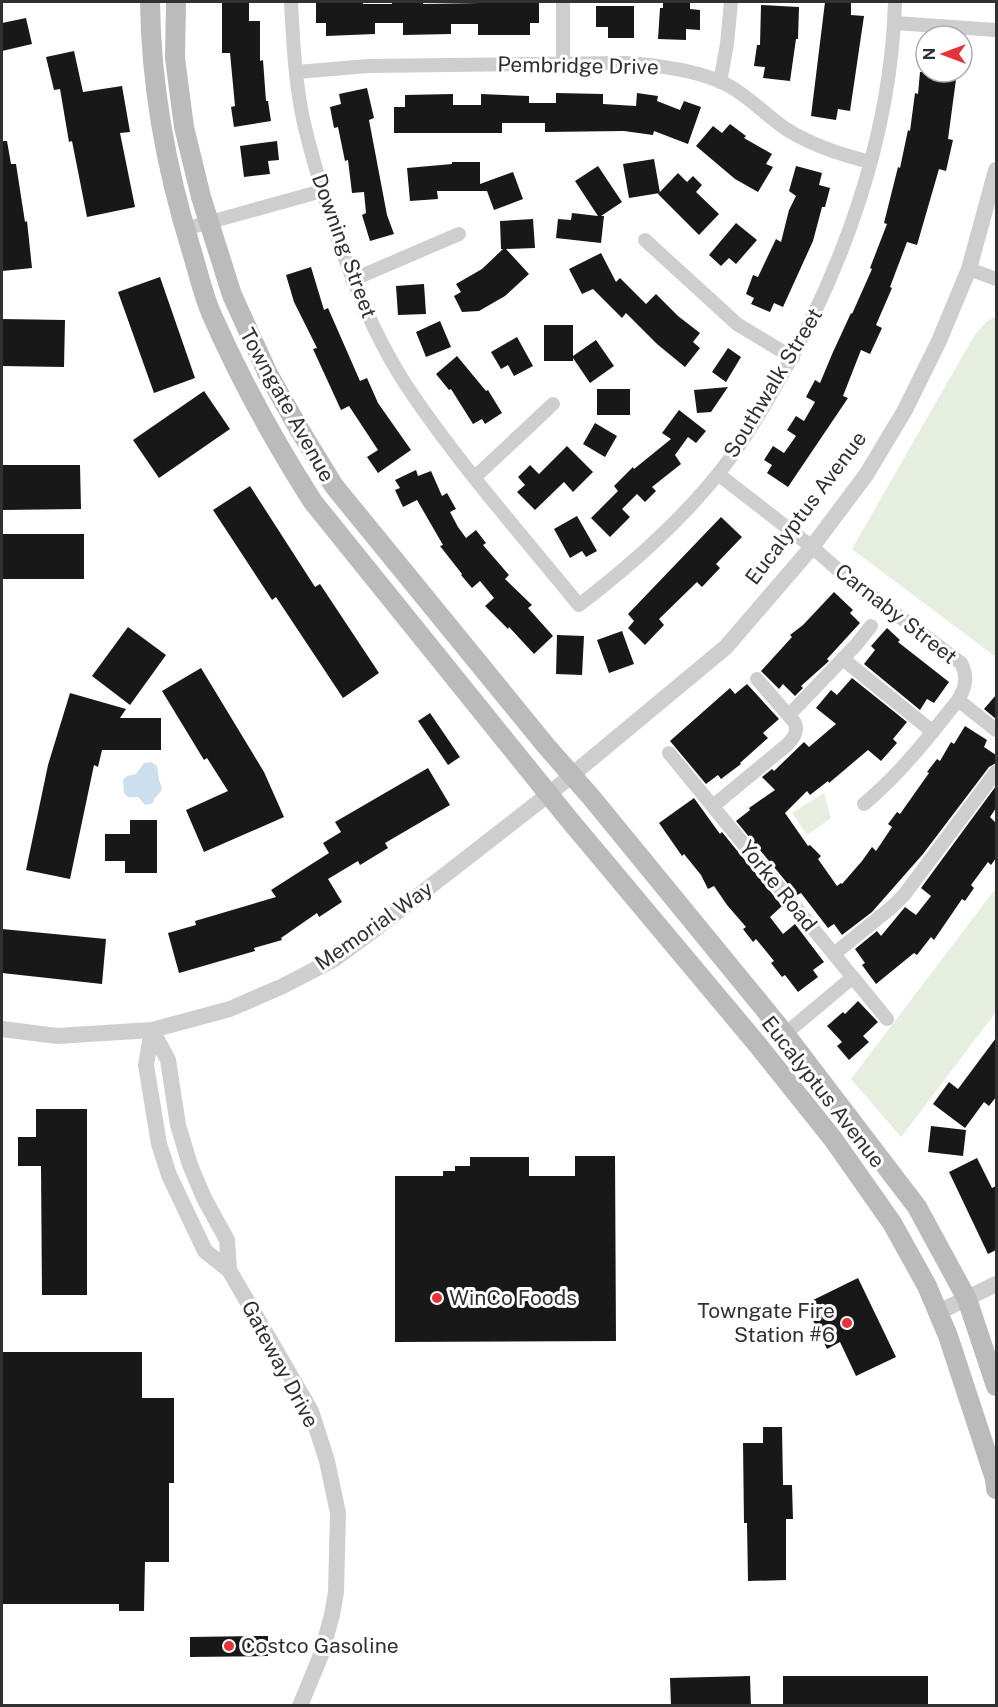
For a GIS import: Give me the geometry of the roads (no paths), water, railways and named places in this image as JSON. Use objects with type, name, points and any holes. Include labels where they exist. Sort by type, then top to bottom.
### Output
[{"type":"main road","name":"Towngate Avenue","points":[[150,2],[153,74],[163,143],[185,229],[210,311],[246,390],[313,502],[549,794]]},
{"type":"main road","name":"Towngate Avenue","points":[[176,2],[175,58],[184,127],[201,197],[232,295],[268,374],[334,486],[571,775]]},
{"type":"main road","name":"Eucalyptus Avenue","points":[[571,775],[785,1034],[917,1208],[967,1299],[996,1386]]},
{"type":"main road","name":"Eucalyptus Avenue","points":[[549,794],[833,1139],[892,1223],[939,1312],[965,1384],[996,1489]]},
{"type":"main road","points":[[712,990],[724,987],[764,1035],[785,1034]]},
{"type":"main road","points":[[757,1044],[779,1055],[845,1130],[866,1138]]},
{"type":"street","name":"Downing Street","points":[[291,2],[303,116],[322,191],[352,280],[372,324],[407,386],[475,477],[579,605]]},
{"type":"street","points":[[563,2],[563,64]]},
{"type":"street","points":[[720,82],[731,2]]},
{"type":"street","name":"Southwalk Street","points":[[579,605],[616,577],[669,529],[718,474],[758,416],[793,357],[822,300],[847,236],[871,162],[888,76],[895,23],[895,2]]},
{"type":"street","points":[[895,23],[996,30]]},
{"type":"street","name":"Pembridge Drive","points":[[297,72],[368,66],[626,63],[655,65],[689,71],[720,82],[746,97],[786,129],[812,144],[834,153],[871,162]]},
{"type":"street","name":"Eucalyptus Avenue","points":[[549,794],[726,647],[812,547],[866,475],[905,410],[939,341],[969,269],[996,170]]},
{"type":"street","points":[[185,229],[322,191]]},
{"type":"street","points":[[352,280],[459,234]]},
{"type":"street","points":[[645,240],[737,324],[793,357]]},
{"type":"street","points":[[969,269],[996,279]]},
{"type":"street","points":[[475,477],[553,404]]},
{"type":"street","name":"Carnaby Street","points":[[718,474],[812,547],[844,575],[961,663],[965,671],[966,681],[958,700],[910,760],[884,788],[864,804]]},
{"type":"street","points":[[789,715],[871,626]]},
{"type":"street","points":[[843,659],[933,732]]},
{"type":"street","points":[[713,806],[795,736],[797,727],[789,715],[757,679]]},
{"type":"street","points":[[958,700],[996,730]]},
{"type":"street","name":"Yorke Road","points":[[669,753],[887,1019]]},
{"type":"street","points":[[834,954],[904,895],[996,772]]},
{"type":"street","name":"Memorial Way","points":[[2,1029],[57,1036],[152,1030],[230,1009],[283,986],[333,960],[549,794]]},
{"type":"street","points":[[785,1034],[853,977]]},
{"type":"street","name":"Gateway Drive","points":[[152,1030],[146,1065],[159,1144],[169,1175],[205,1251],[229,1270],[311,1411],[327,1461],[338,1513],[338,1553],[332,1615],[321,1655],[300,1706]]},
{"type":"street","name":"Gateway Drive","points":[[152,1030],[168,1060],[178,1125],[190,1165],[204,1198],[227,1240],[229,1270]]},
{"type":"street","points":[[939,1312],[996,1284]]},
{"type":"water","points":[[151,762],[157,766],[162,788],[153,803],[145,805],[138,797],[128,797],[124,793],[123,780],[127,776],[136,774],[144,763]]},
{"type":"place","name":"WinCo Foods","points":[[437,1298]]},
{"type":"place","name":"Towngate Fire Station #6","points":[[847,1323]]},
{"type":"place","name":"Costco Gasoline","points":[[229,1646]]}]
